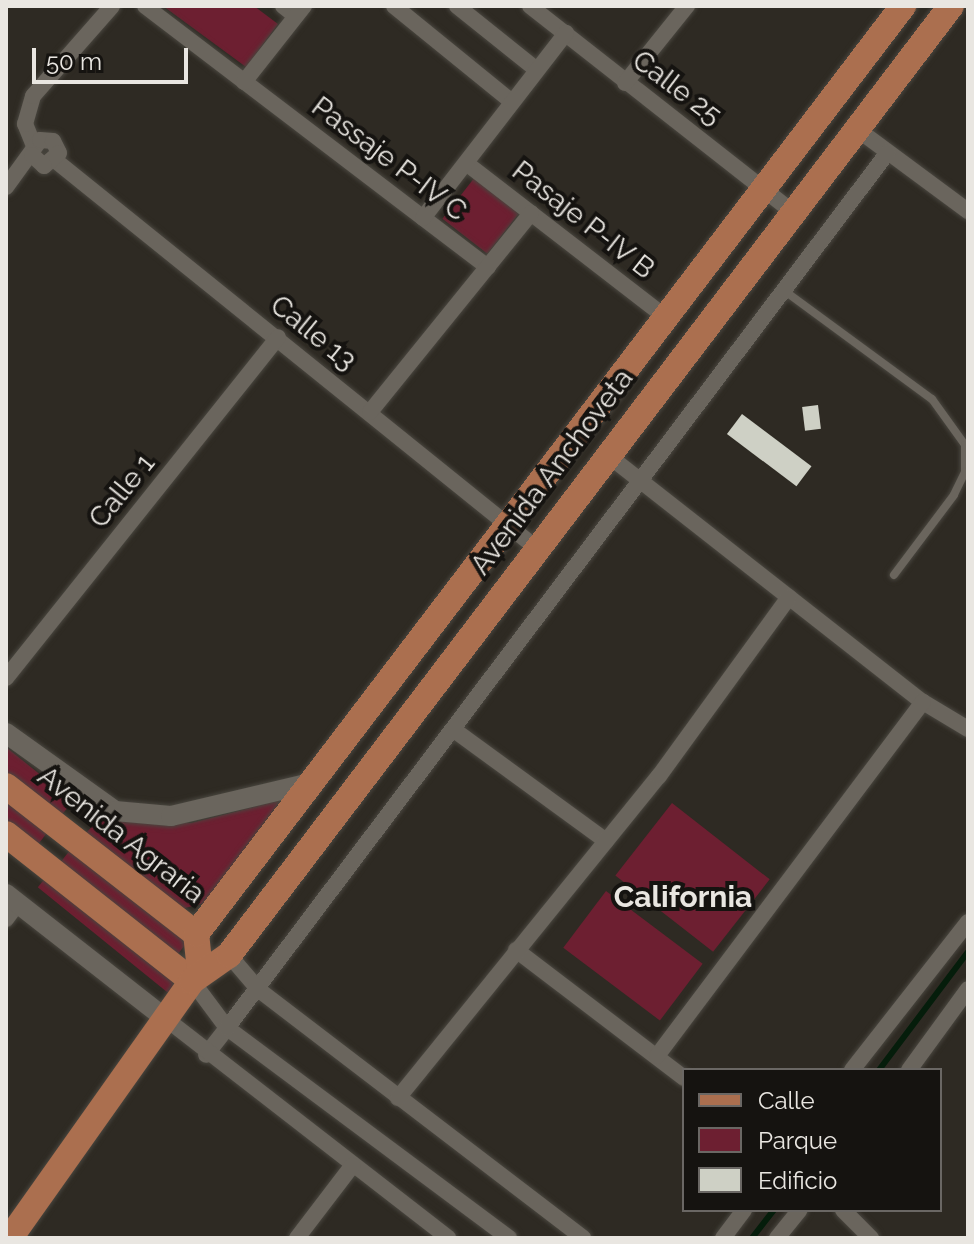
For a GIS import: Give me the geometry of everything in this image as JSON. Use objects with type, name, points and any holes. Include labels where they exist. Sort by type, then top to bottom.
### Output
[{"type":"main road","name":"Avenida Anchoveta","points":[[196,976],[229,955],[605,453],[951,6]]},
{"type":"main road","name":"Avenida Anchoveta","points":[[196,934],[306,784],[510,527],[902,7]]},
{"type":"main road","name":"Avenida Agraria","points":[[6,786],[196,934]]},
{"type":"main road","points":[[6,834],[196,976]]},
{"type":"main road","points":[[10,1238],[170,1022],[196,976],[196,934]]},
{"type":"street","points":[[8,180],[33,150],[25,124],[33,96],[112,6]]},
{"type":"street","name":"Passaje P-IV C","points":[[145,6],[488,267]]},
{"type":"street","points":[[394,6],[512,102]]},
{"type":"street","points":[[457,6],[537,70]]},
{"type":"street","name":"Calle 25","points":[[530,6],[793,212]]},
{"type":"street","points":[[625,83],[687,6]]},
{"type":"street","points":[[244,82],[294,9]]},
{"type":"street","points":[[423,218],[566,33]]},
{"type":"street","points":[[857,129],[968,211]]},
{"type":"street","name":"Calle 13","points":[[33,150],[44,166],[56,161],[535,547]]},
{"type":"street","points":[[206,1055],[259,990],[454,730],[781,288],[888,152]]},
{"type":"street","name":"Pasaje P-IV B","points":[[466,163],[668,319]]},
{"type":"street","points":[[370,412],[531,213]]},
{"type":"street","name":"Calle 1","points":[[6,678],[278,337]]},
{"type":"street","points":[[605,453],[923,702],[968,729]]},
{"type":"street","points":[[398,1098],[606,841],[789,597]]},
{"type":"street","points":[[657,1056],[923,702]]},
{"type":"street","points":[[454,730],[606,841]]},
{"type":"street","points":[[6,733],[115,811],[171,816],[306,784]]},
{"type":"street","points":[[10,905],[170,1022],[206,1055],[448,1238]]},
{"type":"street","points":[[854,1068],[968,922]]},
{"type":"street","points":[[516,950],[682,1076]]},
{"type":"street","points":[[229,955],[259,990],[583,1238]]},
{"type":"street","points":[[196,976],[227,1028],[509,1238]]},
{"type":"street","points":[[910,1068],[968,989]]},
{"type":"street","points":[[297,1238],[352,1166]]},
{"type":"street","points":[[723,1238],[742,1212]]},
{"type":"street","points":[[777,1238],[798,1212]]},
{"type":"street","points":[[845,1212],[871,1238]]},
{"type":"lane","points":[[781,288],[932,399],[965,445],[965,472],[954,495],[894,575]]},
{"type":"green space","points":[[163,6],[254,6],[278,24],[246,67]]},
{"type":"green space","points":[[475,177],[520,212],[487,254],[442,219]]},
{"type":"green space","points":[[6,747],[73,801],[60,817],[6,774]]},
{"type":"green space","points":[[6,794],[50,829],[36,847],[6,824]]},
{"type":"green space","points":[[281,800],[205,903],[181,909],[86,833],[102,816],[191,823]]},
{"type":"green space","points":[[672,803],[770,879],[713,952],[615,875]]},
{"type":"green space","points":[[74,845],[191,937],[175,957],[58,865]]},
{"type":"green space","points":[[51,871],[184,979],[171,995],[38,887]]},
{"type":"green space","points":[[606,891],[703,964],[660,1021],[563,948]]},
{"type":"building","points":[[818,405],[821,429],[805,431],[802,407]]},
{"type":"building","points":[[742,414],[811,466],[796,486],[727,434]]},
{"type":"waterway","points":[[881,1068],[968,952]]},
{"type":"waterway","points":[[752,1238],[772,1212]]},
{"type":"district","name":"California","points":[[683,897]]}]
